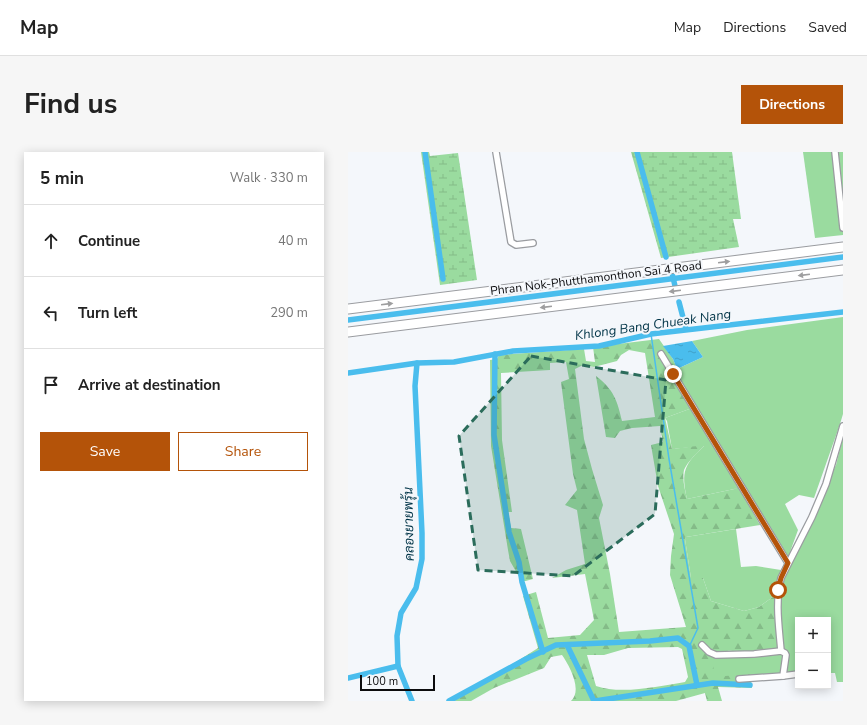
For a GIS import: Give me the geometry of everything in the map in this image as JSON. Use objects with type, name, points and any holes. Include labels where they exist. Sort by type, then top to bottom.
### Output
[{"type":"main road","name":"Phran Nok-Phutthamonthon Sai 4 Road","points":[[348,309],[843,247]]},
{"type":"main road","name":"Phran Nok-Phutthamonthon Sai 4 Road","points":[[348,332],[843,270]]},
{"type":"street","points":[[496,152],[512,242],[516,245],[533,243]]},
{"type":"street","points":[[835,152],[843,228]]},
{"type":"street","points":[[661,354],[788,563]]},
{"type":"street","points":[[781,651],[777,613],[781,578],[807,528],[826,484],[843,426]]},
{"type":"street","points":[[702,645],[709,652],[716,655],[754,654],[781,651],[786,655],[783,676]]},
{"type":"street","points":[[739,678],[795,674]]},
{"type":"highlighted area","points":[[531,356],[666,380],[655,514],[573,576],[478,570],[459,436]]},
{"type":"green space","points":[[421,152],[429,152],[430,156],[458,153],[477,280],[440,285]]},
{"type":"green space","points":[[631,152],[732,152],[741,219],[733,219],[739,247],[661,258]]},
{"type":"green space","points":[[803,152],[843,152],[843,235],[815,238]]},
{"type":"green space","points":[[843,317],[843,414],[840,424],[814,498],[799,495],[785,504],[798,530],[790,552],[836,465],[843,437],[843,682],[837,682],[835,673],[831,673],[831,617],[795,617],[795,674],[713,678],[713,658],[721,652],[733,650],[755,652],[774,621],[774,596],[759,607],[744,611],[711,601],[703,578],[691,578],[685,539],[686,537],[736,529],[741,567],[756,566],[781,570],[788,556],[677,378],[677,369],[703,357],[692,341],[747,330]]},
{"type":"green space","points":[[659,339],[673,359],[678,371],[677,378],[692,408],[665,418],[672,449],[705,445],[690,460],[683,473],[687,499],[739,488],[760,525],[686,537],[685,539],[691,578],[703,578],[711,601],[744,611],[759,607],[774,596],[775,648],[756,652],[733,650],[719,654],[714,658],[713,677],[750,674],[752,688],[718,687],[722,701],[707,701],[705,693],[676,701],[571,701],[576,691],[574,678],[562,655],[551,657],[544,668],[494,688],[471,701],[454,701],[538,648],[523,596],[536,592],[548,638],[580,635],[594,620],[585,574],[552,578],[566,570],[585,564],[577,510],[565,505],[577,490],[573,474],[561,382],[569,379],[566,362],[550,363],[550,370],[501,373],[502,440],[512,512],[508,512],[511,528],[521,529],[533,579],[522,582],[510,561],[491,446],[490,360],[497,359],[499,355],[584,349],[586,361],[595,362],[593,347]],"holes":[[[629,350],[645,353],[655,417],[622,421],[614,396],[607,386],[596,376],[606,437],[615,438],[620,431],[632,428],[660,426],[663,442],[651,445],[658,486],[674,534],[670,575],[686,627],[619,632],[599,518],[603,505],[584,439],[575,369],[583,365],[594,367],[617,361],[621,355]],[[678,647],[682,649],[688,677],[685,682],[629,690],[606,689],[596,686],[587,655],[604,655],[628,648]]]},
{"type":"green space","points":[[692,408],[739,488],[687,499],[684,475],[692,458],[704,446],[672,449],[667,421],[665,418]]},
{"type":"water","points":[[692,341],[703,357],[677,369],[673,359],[663,346]]},
{"type":"waterway","points":[[425,152],[443,279]]},
{"type":"waterway","points":[[637,152],[666,257]]},
{"type":"waterway","points":[[348,320],[843,257]]},
{"type":"waterway","points":[[672,273],[675,286]]},
{"type":"waterway","points":[[679,302],[686,329]]},
{"type":"waterway","name":"Khlong Bang Chueak Nang","points":[[348,373],[417,363],[454,362],[513,351],[599,346],[651,334],[843,312]]},
{"type":"waterway","points":[[651,334],[669,459],[698,628],[689,647]]},
{"type":"waterway","points":[[495,354],[494,435],[509,532],[519,562],[522,582],[543,652]]},
{"type":"waterway","name":"คลองยายพรุ้น","points":[[412,701],[398,666],[397,636],[401,613],[416,588],[422,559],[415,386],[417,363]]},
{"type":"waterway","points":[[449,701],[526,659],[556,645],[650,641],[678,638],[689,646],[697,685]]},
{"type":"waterway","points":[[567,645],[594,701]]},
{"type":"waterway","points":[[348,678],[398,666]]},
{"type":"waterway","points":[[595,701],[713,683],[750,685]]},
{"type":"route","points":[[673,374],[788,563],[781,578],[778,590]]}]
